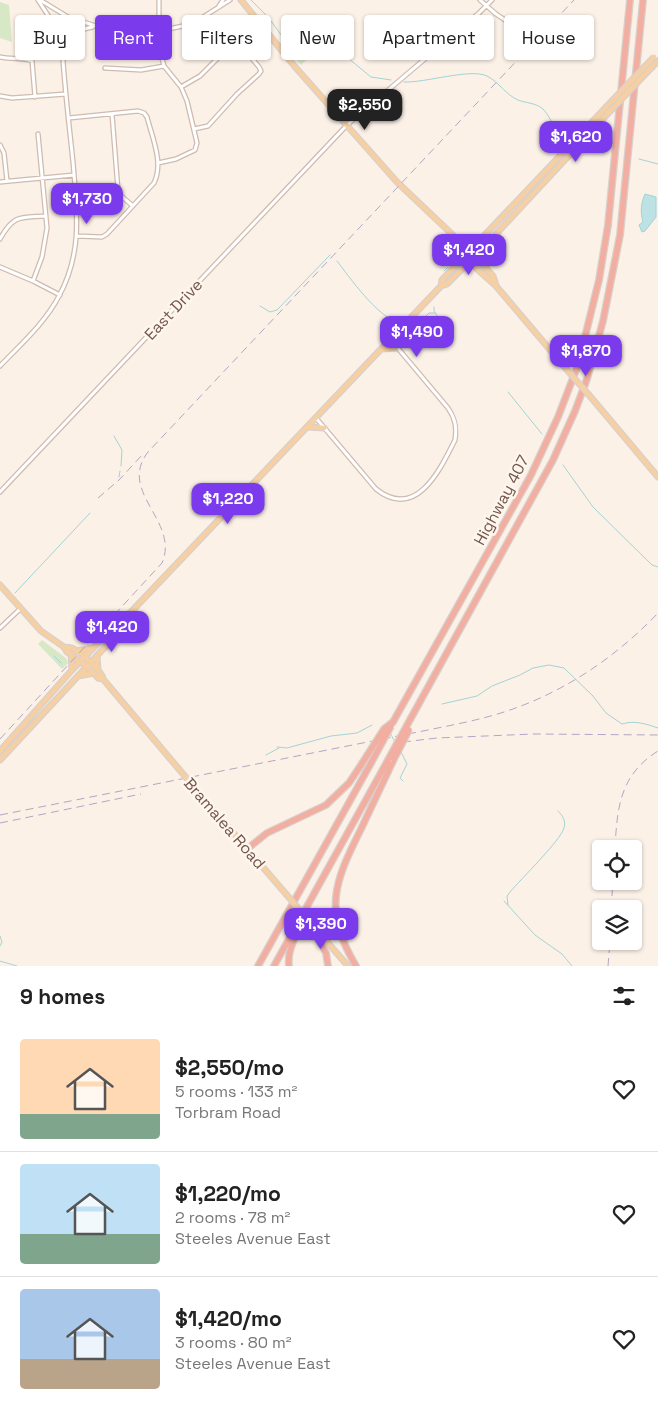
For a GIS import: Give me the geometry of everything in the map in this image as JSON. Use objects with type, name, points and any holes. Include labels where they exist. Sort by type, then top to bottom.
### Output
[{"type":"highway","name":"Highway 407","points":[[258,966],[531,475],[558,417],[578,365],[599,280],[608,225],[630,0]]},
{"type":"highway","name":"Highway 407","points":[[274,966],[391,760],[411,718],[545,476],[564,438],[587,379],[603,322],[620,235],[643,0]]},
{"type":"highway","points":[[247,848],[271,830],[326,805],[341,793],[384,729],[393,722]]},
{"type":"highway","points":[[356,966],[339,930],[336,901],[337,885],[348,853],[391,760]]},
{"type":"highway","points":[[289,966],[290,951],[308,913],[308,906]]},
{"type":"highway","points":[[310,922],[326,953],[328,966]]},
{"type":"main road","points":[[241,0],[296,68],[397,182],[470,250],[493,276],[496,285]]},
{"type":"main road","points":[[0,751],[72,670],[125,615],[130,613],[441,286],[447,284],[483,248],[653,66],[657,57]]},
{"type":"main road","points":[[441,286],[442,280],[456,264],[612,101],[657,57]]},
{"type":"main road","points":[[458,240],[480,240]]},
{"type":"main road","points":[[458,240],[466,255],[496,285],[658,477]]},
{"type":"main road","points":[[456,264],[454,249],[458,240]]},
{"type":"main road","points":[[483,248],[484,262],[487,270]]},
{"type":"main road","points":[[382,349],[396,348]]},
{"type":"main road","points":[[308,427],[324,428]]},
{"type":"main road","name":"Bramalea Road","points":[[0,585],[42,633],[102,674],[103,679],[199,793],[348,966]]},
{"type":"main road","points":[[0,760],[130,620],[130,613]]},
{"type":"main road","name":"Bramalea Road","points":[[64,647],[76,651],[82,660]]},
{"type":"main road","points":[[76,651],[94,648]]},
{"type":"main road","points":[[71,654],[72,670]]},
{"type":"main road","points":[[96,656],[98,670]]},
{"type":"main road","name":"Bramalea Road","points":[[88,664],[98,678],[103,679]]},
{"type":"main road","points":[[76,677],[94,673]]},
{"type":"street","points":[[39,0],[65,15]]},
{"type":"street","points":[[39,0],[48,15]]},
{"type":"street","points":[[158,15],[159,0]]},
{"type":"street","points":[[218,7],[224,0]]},
{"type":"street","points":[[172,29],[192,24],[230,0]]},
{"type":"street","points":[[480,0],[504,18]]},
{"type":"street","name":"East Drive","points":[[0,492],[347,125],[492,0]]},
{"type":"street","points":[[181,87],[200,76],[232,44],[236,43],[240,44],[261,71],[208,126],[194,130]]},
{"type":"street","points":[[0,57],[29,59],[32,61],[35,97]]},
{"type":"street","points":[[0,366],[40,323],[60,296],[71,270],[78,218],[63,60]]},
{"type":"street","points":[[158,163],[176,159],[194,150],[197,143],[187,101],[181,87],[164,66],[162,60]]},
{"type":"street","points":[[105,68],[141,70],[164,66]]},
{"type":"street","points":[[0,96],[12,98],[66,94]]},
{"type":"street","points":[[68,118],[138,111],[144,113],[147,117],[158,163],[158,174],[154,183],[102,238],[77,236]]},
{"type":"street","points":[[112,114],[118,190],[120,195],[133,206]]},
{"type":"street","points":[[33,281],[46,245],[46,216],[38,134]]},
{"type":"street","points":[[0,145],[4,153],[7,181]]},
{"type":"street","points":[[0,182],[74,176]]},
{"type":"street","points":[[0,239],[13,220],[46,216]]},
{"type":"street","points":[[0,267],[33,281],[60,296]]},
{"type":"street","points":[[316,418],[382,494],[392,498],[404,499],[416,496],[426,488],[455,440],[455,419],[391,340]]},
{"type":"street","points":[[0,628],[20,609]]},
{"type":"green space","points":[[0,2],[9,5],[12,42],[0,38]]},
{"type":"green space","points":[[296,60],[306,60],[301,65]]},
{"type":"green space","points":[[42,640],[66,658],[68,663],[62,669],[38,644]]},
{"type":"water","points":[[645,194],[656,197],[656,217],[645,231],[642,232],[639,225],[643,222],[641,208]]},
{"type":"waterway","points":[[251,0],[268,17],[282,36],[303,42],[325,44],[337,49],[371,77],[391,80]]},
{"type":"waterway","points":[[404,82],[470,74],[487,76],[514,98],[537,105],[543,109],[563,137]]},
{"type":"waterway","points":[[592,150],[604,153]]},
{"type":"waterway","points":[[639,159],[658,164]]},
{"type":"waterway","points":[[260,306],[270,312],[277,310],[330,255]]},
{"type":"waterway","points":[[337,261],[373,305],[397,322]]},
{"type":"waterway","points":[[444,271],[448,267]]},
{"type":"waterway","points":[[434,307],[438,317]]},
{"type":"waterway","points":[[409,332],[429,313],[435,313]]},
{"type":"waterway","points":[[508,392],[542,434]]},
{"type":"waterway","points":[[114,436],[122,450],[121,466]]},
{"type":"waterway","points":[[563,465],[593,507],[652,565],[658,567]]},
{"type":"waterway","points":[[119,477],[120,471]]},
{"type":"waterway","points":[[15,593],[90,513]]},
{"type":"waterway","points":[[54,656],[61,663]]},
{"type":"waterway","points":[[442,704],[477,696],[492,686],[533,668],[549,665],[564,668],[593,696],[606,713],[622,724],[636,722],[658,728]]},
{"type":"waterway","points":[[277,747],[287,748],[331,736],[357,733],[372,725]]},
{"type":"waterway","points":[[390,733],[395,742]]},
{"type":"waterway","points":[[266,755],[279,748]]},
{"type":"waterway","points":[[401,752],[407,764],[400,778],[403,781]]},
{"type":"waterway","points":[[508,905],[507,896],[561,834],[565,825],[563,817],[558,811]]},
{"type":"waterway","points":[[504,901],[535,935],[562,954],[572,966]]},
{"type":"waterway","points":[[0,936],[2,942],[0,946]]},
{"type":"waterway","points":[[0,961],[17,966]]},
{"type":"railway","points":[[0,739],[162,563],[165,548],[163,534],[144,494],[140,480],[140,467],[148,452],[574,0]]},
{"type":"railway","points":[[98,498],[119,480],[143,454]]},
{"type":"railway","points":[[0,815],[451,725],[504,712],[547,695],[587,672],[624,645],[658,613]]},
{"type":"railway","points":[[403,742],[437,738],[534,734],[658,735]]},
{"type":"railway","points":[[616,840],[619,806],[628,781],[645,760],[658,751]]},
{"type":"railway","points":[[0,823],[141,794]]},
{"type":"railway","points":[[612,890],[612,900]]},
{"type":"railway","points":[[608,966],[609,950]]}]
